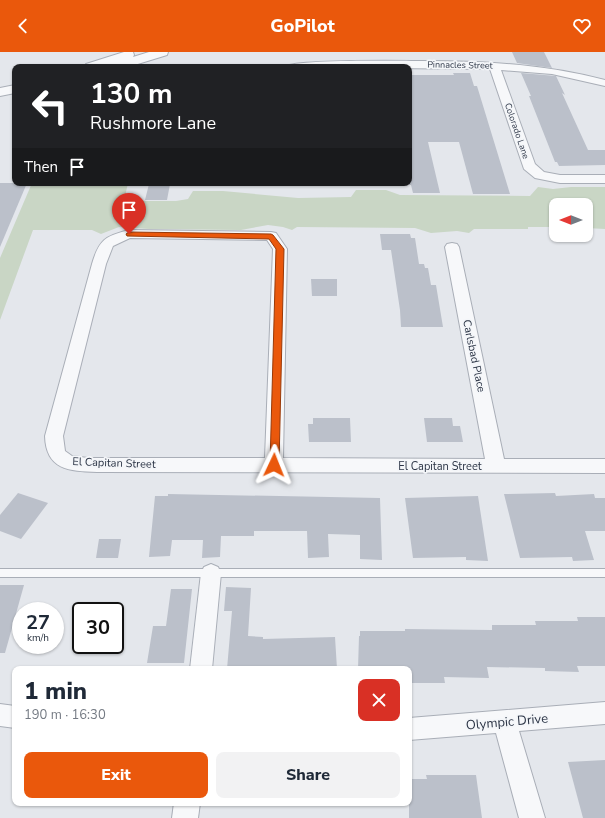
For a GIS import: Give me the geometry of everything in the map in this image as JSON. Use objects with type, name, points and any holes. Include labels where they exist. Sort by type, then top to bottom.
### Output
[{"type":"street","points":[[100,64],[136,52]]},
{"type":"street","points":[[124,64],[162,52]]},
{"type":"street","points":[[418,52],[421,64]]},
{"type":"street","points":[[434,52],[438,64]]},
{"type":"street","name":"Pinnacles Street","points":[[412,64],[494,65],[542,70],[605,83]]},
{"type":"street","name":"Colorado Lane","points":[[494,65],[529,166],[540,175],[560,179],[605,180]]},
{"type":"street","points":[[0,92],[12,90]]},
{"type":"street","points":[[0,100],[12,98]]},
{"type":"street","name":"El Capitan Street","points":[[274,465],[280,249],[271,236],[129,234],[118,237],[105,245],[54,436],[53,448],[58,458],[69,462],[97,465],[605,466]]},
{"type":"street","name":"Carlsbad Place","points":[[452,247],[496,466]]},
{"type":"street","points":[[201,666],[211,573]]},
{"type":"street","name":"Olympic Drive","points":[[412,729],[605,714]]},
{"type":"street","points":[[0,715],[12,717]]},
{"type":"street","points":[[505,722],[532,818]]},
{"type":"street","points":[[185,818],[187,806]]},
{"type":"lane","points":[[0,573],[605,573]]},
{"type":"green space","points":[[31,186],[127,186],[124,201],[176,201],[188,199],[193,191],[223,191],[298,198],[351,197],[356,190],[386,190],[400,195],[530,196],[538,187],[553,189],[571,187],[605,187],[605,229],[593,228],[593,198],[549,198],[549,227],[528,227],[528,229],[474,229],[469,233],[457,231],[431,233],[415,228],[297,227],[292,230],[268,225],[241,230],[149,229],[119,227],[101,234],[92,230],[33,230],[0,320],[0,258]]},
{"type":"building","points":[[512,52],[544,52],[552,68],[517,63]]},
{"type":"building","points":[[453,73],[470,73],[474,86],[477,86],[510,194],[473,194],[459,142],[428,142],[440,193],[413,193],[411,186],[412,75],[454,75]]},
{"type":"building","points":[[521,73],[556,76],[565,95],[562,93],[588,150],[605,150],[605,165],[559,166],[557,162],[555,162]]},
{"type":"building","points":[[0,183],[12,183],[12,186],[26,186],[0,247]]},
{"type":"building","points":[[148,186],[170,186],[167,200],[145,200]]},
{"type":"building","points":[[380,234],[410,234],[411,238],[415,238],[419,264],[424,264],[425,268],[428,268],[431,285],[436,285],[443,327],[401,327],[391,250],[382,250]]},
{"type":"building","points":[[311,279],[337,279],[337,296],[312,296]]},
{"type":"building","points":[[313,418],[350,418],[351,442],[309,442],[308,424],[313,424]]},
{"type":"building","points":[[424,418],[452,418],[453,426],[460,426],[463,442],[427,442]]},
{"type":"building","points":[[18,493],[48,503],[21,539],[0,531],[0,515]]},
{"type":"building","points":[[555,493],[556,496],[594,494],[595,498],[605,498],[605,531],[585,531],[594,560],[573,561],[572,557],[520,558],[504,494]]},
{"type":"building","points":[[168,494],[380,498],[382,560],[360,559],[360,535],[328,534],[329,557],[308,558],[307,531],[254,531],[254,536],[221,536],[220,557],[202,558],[203,540],[172,540],[170,556],[149,557],[155,496],[168,496]]},
{"type":"building","points":[[478,496],[488,561],[466,560],[466,557],[413,558],[405,498]]},
{"type":"building","points":[[99,539],[121,539],[118,558],[96,558]]},
{"type":"building","points":[[0,585],[24,585],[19,602],[12,602],[12,628],[5,653],[0,653]]},
{"type":"building","points":[[226,587],[251,588],[248,636],[263,637],[263,639],[335,637],[337,666],[227,666],[232,611],[224,611]]},
{"type":"building","points":[[171,589],[192,589],[184,663],[147,663],[153,626],[166,626]]},
{"type":"building","points":[[577,617],[605,617],[605,666],[577,666],[579,672],[545,671],[545,668],[487,667],[489,678],[444,677],[445,683],[412,683],[412,666],[358,666],[360,631],[405,631],[405,629],[492,630],[492,625],[536,625],[535,621],[578,621]]},
{"type":"building","points":[[605,760],[605,818],[583,818],[568,762]]},
{"type":"building","points":[[426,775],[476,775],[482,818],[409,818],[409,806],[412,806],[412,779],[427,779]]},
{"type":"route","points":[[129,234],[271,236],[280,249],[274,465]]}]
